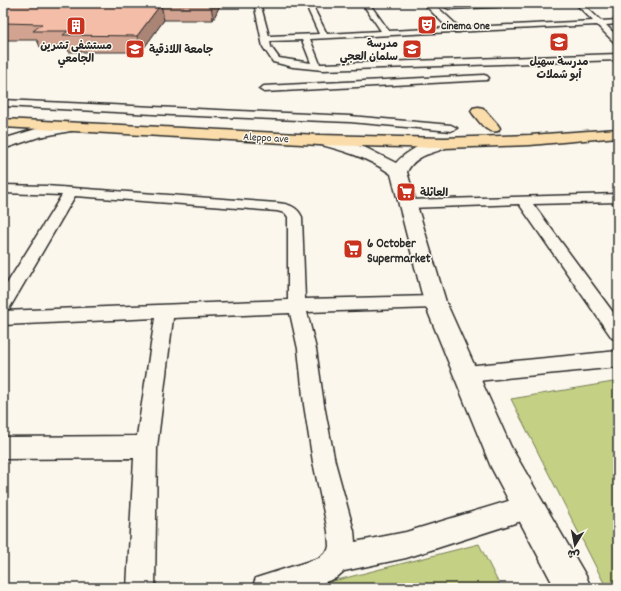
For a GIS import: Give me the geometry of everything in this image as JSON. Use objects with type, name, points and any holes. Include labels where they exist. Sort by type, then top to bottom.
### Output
[{"type":"main road","points":[[478,111],[493,128]]},
{"type":"main road","name":"Aleppo ave","points":[[3,112],[354,128],[493,128],[527,134]]},
{"type":"main road","name":"Aleppo ave","points":[[3,123],[319,140],[444,143],[527,134]]},
{"type":"main road","points":[[527,134],[548,125]]},
{"type":"main road","points":[[527,134],[618,125]]},
{"type":"main road","points":[[527,134],[618,133]]},
{"type":"main road","points":[[527,134],[618,138]]},
{"type":"street","points":[[257,3],[267,47],[276,60],[282,63],[317,67],[618,57]]},
{"type":"street","points":[[308,3],[324,36]]},
{"type":"street","points":[[365,3],[387,34]]},
{"type":"street","points":[[428,3],[456,30]]},
{"type":"street","points":[[447,5],[535,3]]},
{"type":"street","points":[[578,3],[618,41]]},
{"type":"street","points":[[447,5],[473,29]]},
{"type":"street","points":[[265,39],[618,22]]},
{"type":"street","points":[[305,37],[317,67]]},
{"type":"street","points":[[264,89],[484,78]]},
{"type":"street","points":[[3,103],[172,112],[350,119],[463,128]]},
{"type":"street","points":[[3,144],[36,133],[71,127]]},
{"type":"street","points":[[319,140],[349,146],[363,151],[388,164],[399,172]]},
{"type":"street","points":[[444,143],[416,154],[401,165],[399,172],[435,302],[501,457],[574,588]]},
{"type":"street","points":[[3,188],[277,207],[290,210],[295,217],[297,306],[307,349],[314,405],[324,462],[341,531],[342,546],[337,559],[327,569],[266,588]]},
{"type":"street","points":[[3,304],[70,193]]},
{"type":"street","points":[[408,204],[524,201],[559,198],[618,198]]},
{"type":"street","points":[[524,201],[618,333]]},
{"type":"street","points":[[3,318],[435,302]]},
{"type":"street","points":[[141,588],[146,447],[165,312]]},
{"type":"street","points":[[466,374],[618,359]]},
{"type":"street","points":[[3,448],[146,447]]},
{"type":"street","points":[[337,559],[406,545],[528,507]]},
{"type":"green space","points":[[613,382],[618,387],[618,588],[609,588],[603,581],[511,399]]},
{"type":"green space","points":[[479,544],[501,588],[306,588]]},
{"type":"building","points":[[3,3],[212,3],[161,4],[137,36],[63,35],[68,31],[33,31],[42,24],[3,23]]},
{"type":"place","name":"Cinema One","points":[[427,25]]},
{"type":"place","name":"مستشفى تشرين الجامعي","points":[[76,26]]},
{"type":"place","name":"مدرسة سهيل أبو شملات","points":[[559,42]]},
{"type":"place","name":"جامعة اللاذقية","points":[[135,49]]},
{"type":"place","name":"مدرسة سلمان العجي","points":[[412,49]]},
{"type":"place","name":"العائلة","points":[[406,192]]},
{"type":"place","name":"6 October Supermarket","points":[[353,249]]}]
